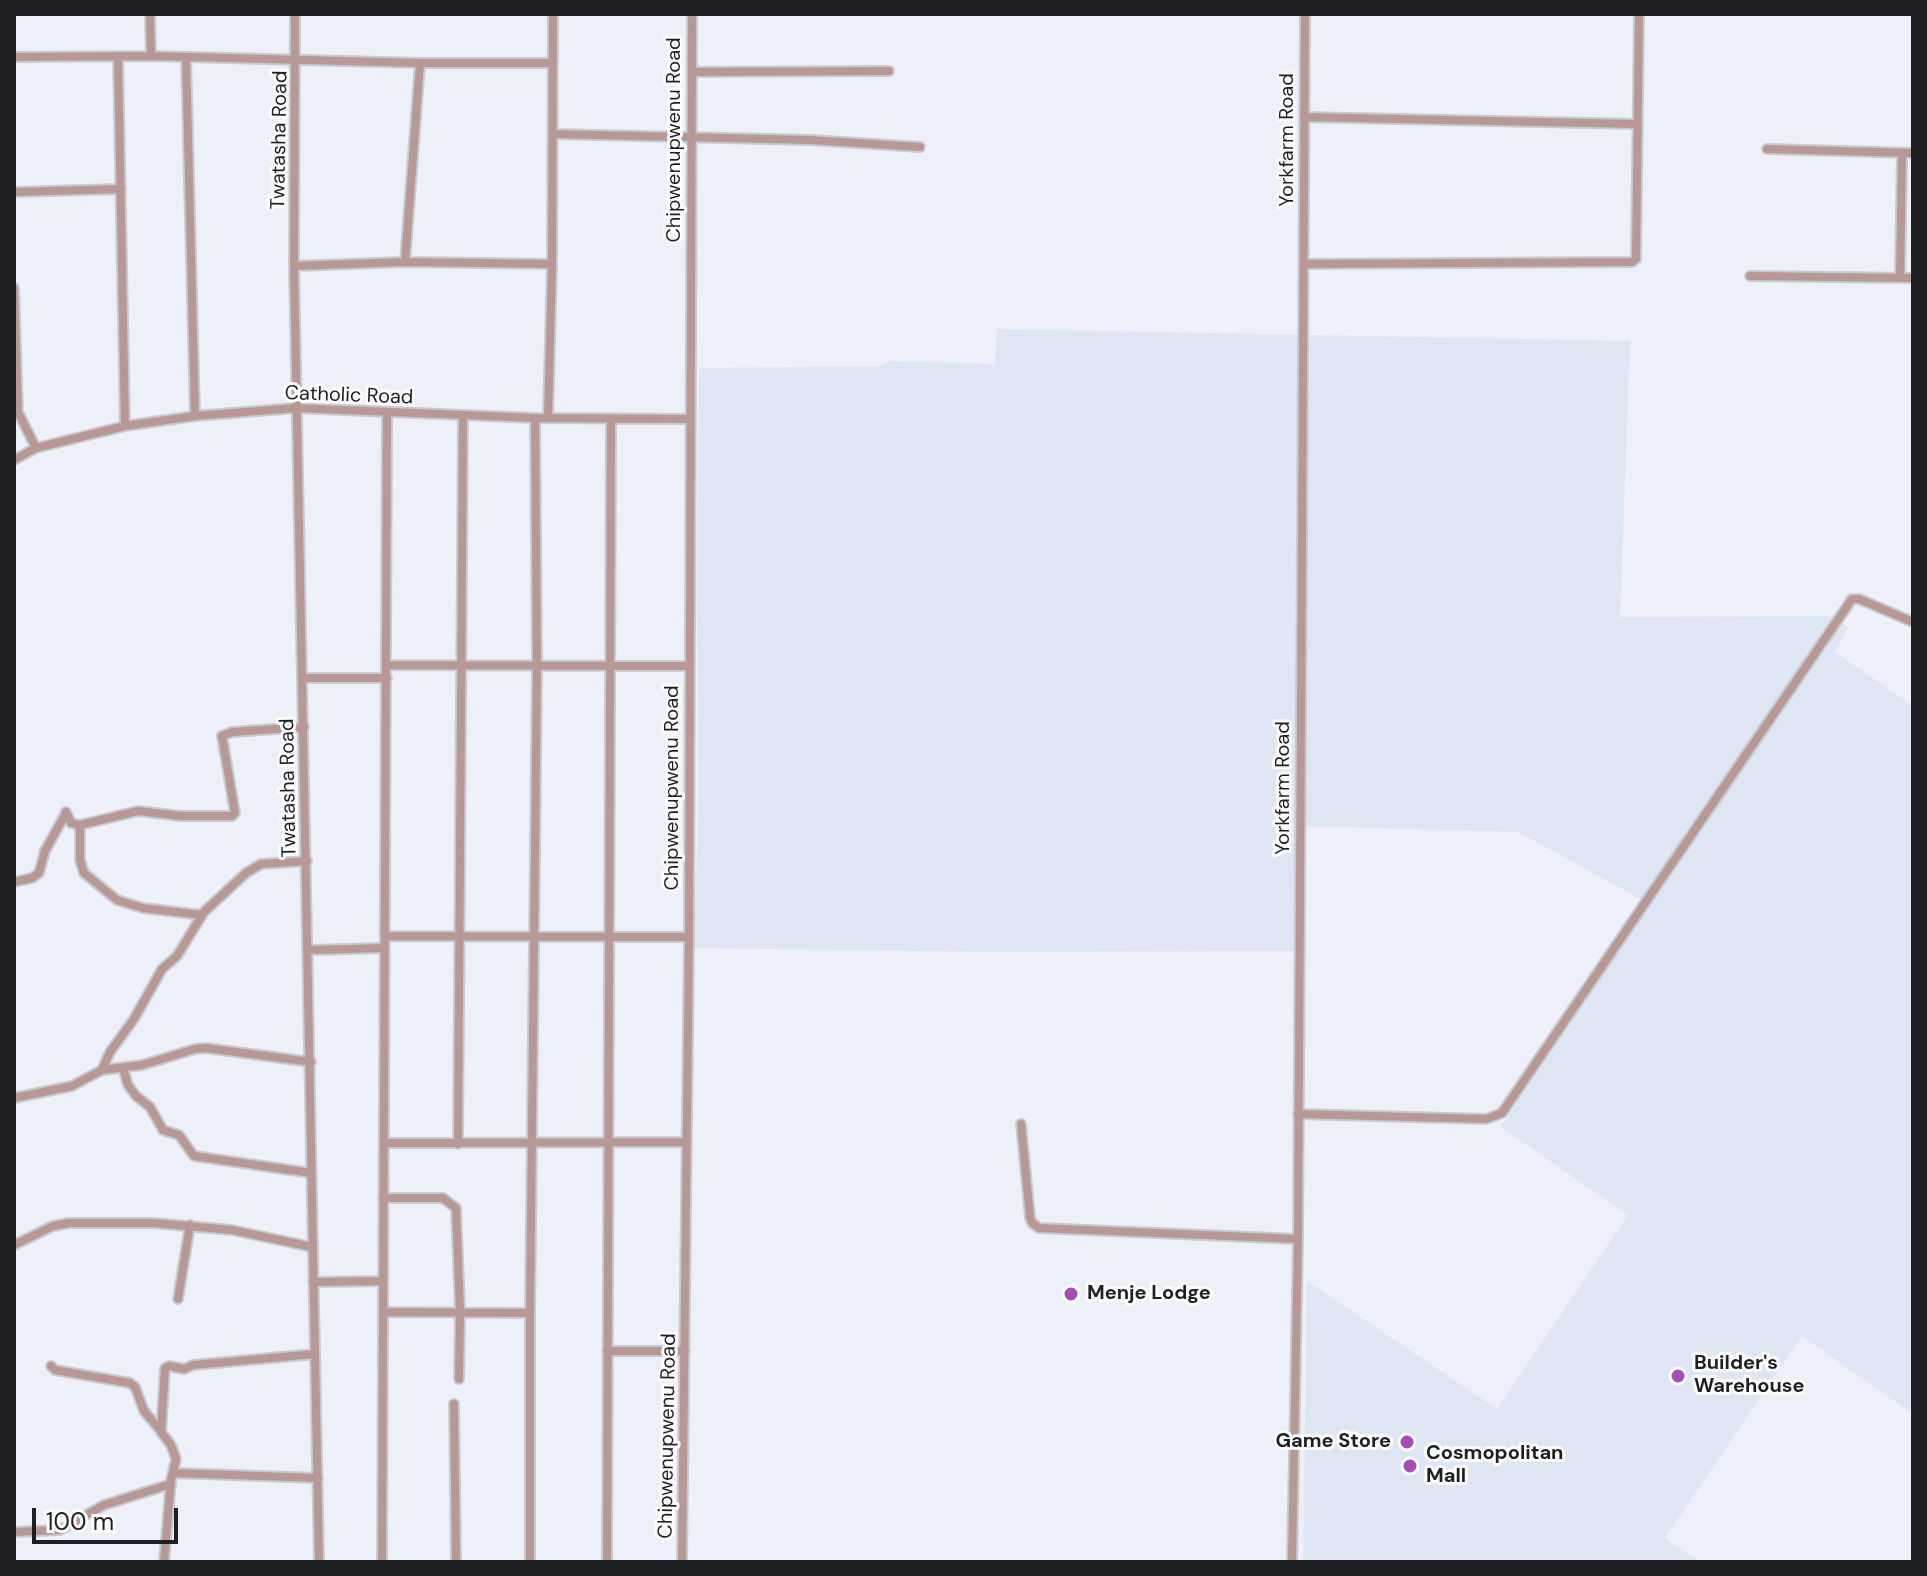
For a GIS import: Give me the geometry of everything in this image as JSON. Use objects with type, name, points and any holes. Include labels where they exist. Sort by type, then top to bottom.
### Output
[{"type":"street","points":[[150,14],[151,56]]},
{"type":"street","name":"Twatasha Road","points":[[295,14],[296,408],[319,1562]]},
{"type":"street","points":[[548,418],[553,14]]},
{"type":"street","name":"Chipwenupwenu Road","points":[[682,1562],[689,937],[692,14]]},
{"type":"street","name":"Yorkfarm Road","points":[[1292,1562],[1298,1239],[1305,14]]},
{"type":"street","points":[[1304,264],[1632,262],[1637,255],[1639,14]]},
{"type":"street","points":[[14,57],[151,56],[552,63]]},
{"type":"street","points":[[118,57],[125,426]]},
{"type":"street","points":[[186,57],[195,416]]},
{"type":"street","points":[[405,262],[420,63]]},
{"type":"street","points":[[692,72],[889,71]]},
{"type":"street","points":[[1304,117],[1636,124]]},
{"type":"street","points":[[553,134],[810,140],[920,147]]},
{"type":"street","points":[[1767,149],[1913,153]]},
{"type":"street","points":[[1900,278],[1902,153]]},
{"type":"street","points":[[14,192],[121,189]]},
{"type":"street","points":[[294,266],[405,262],[552,264]]},
{"type":"street","points":[[1750,276],[1913,278]]},
{"type":"street","points":[[14,288],[16,411],[36,448]]},
{"type":"street","name":"Catholic Road","points":[[14,460],[36,448],[125,426],[195,416],[296,408],[463,416],[690,419]]},
{"type":"street","points":[[382,1562],[387,413]]},
{"type":"street","points":[[458,1144],[463,416]]},
{"type":"street","points":[[530,1562],[537,667],[535,418]]},
{"type":"street","points":[[607,1562],[611,420]]},
{"type":"street","points":[[1298,1114],[1486,1119],[1502,1113],[1852,599],[1859,599],[1913,622]]},
{"type":"street","points":[[387,665],[689,666]]},
{"type":"street","points":[[302,678],[387,678]]},
{"type":"street","points":[[14,882],[39,873],[45,851],[66,812],[71,823],[80,825],[138,811],[181,816],[232,816],[235,813],[222,736],[232,732],[304,727]]},
{"type":"street","points":[[80,825],[80,860],[84,873],[117,900],[143,908],[202,915]]},
{"type":"street","points":[[102,1070],[162,969],[177,956],[202,915],[229,888],[261,864],[307,861]]},
{"type":"street","points":[[385,936],[689,937]]},
{"type":"street","points":[[309,950],[385,948]]},
{"type":"street","points":[[14,1098],[72,1086],[102,1070],[206,1048],[311,1062]]},
{"type":"street","points":[[123,1068],[128,1085],[136,1096],[145,1100],[163,1130],[179,1135],[194,1156],[311,1173]]},
{"type":"street","points":[[1021,1124],[1030,1217],[1039,1228],[1298,1239]]},
{"type":"street","points":[[384,1143],[687,1142]]},
{"type":"street","points":[[383,1198],[443,1198],[456,1208],[459,1379]]},
{"type":"street","points":[[14,1245],[53,1226],[69,1223],[190,1225],[245,1232],[312,1247]]},
{"type":"street","points":[[178,1299],[190,1225]]},
{"type":"street","points":[[313,1282],[383,1281]]},
{"type":"street","points":[[384,1312],[530,1313]]},
{"type":"street","points":[[607,1351],[685,1351]]},
{"type":"street","points":[[161,1432],[166,1366],[184,1369],[193,1365],[315,1354]]},
{"type":"street","points":[[51,1366],[55,1370],[130,1383],[135,1387],[144,1411],[157,1424],[174,1451],[175,1473],[171,1484],[164,1562]]},
{"type":"street","points":[[454,1404],[456,1562]]},
{"type":"street","points":[[175,1473],[318,1478]]},
{"type":"street","points":[[14,1532],[48,1532],[67,1528],[104,1505],[171,1484]]},
{"type":"shaded area","points":[[997,329],[1630,341],[1620,617],[1831,616],[1848,627],[1835,652],[1913,706],[1913,1414],[1802,1336],[1665,1538],[1700,1562],[1303,1562],[1307,1281],[1497,1409],[1628,1215],[1501,1127],[1650,904],[1518,832],[1300,826],[1299,951],[992,952],[694,948],[699,790],[699,368],[880,366],[889,361],[995,364]]},
{"type":"place","name":"Menje Lodge","points":[[1071,1294]]},
{"type":"place","name":"Builder's Warehouse","points":[[1678,1376]]},
{"type":"place","name":"Game Store","points":[[1407,1442]]},
{"type":"place","name":"Cosmopolitan Mall","points":[[1410,1466]]}]
